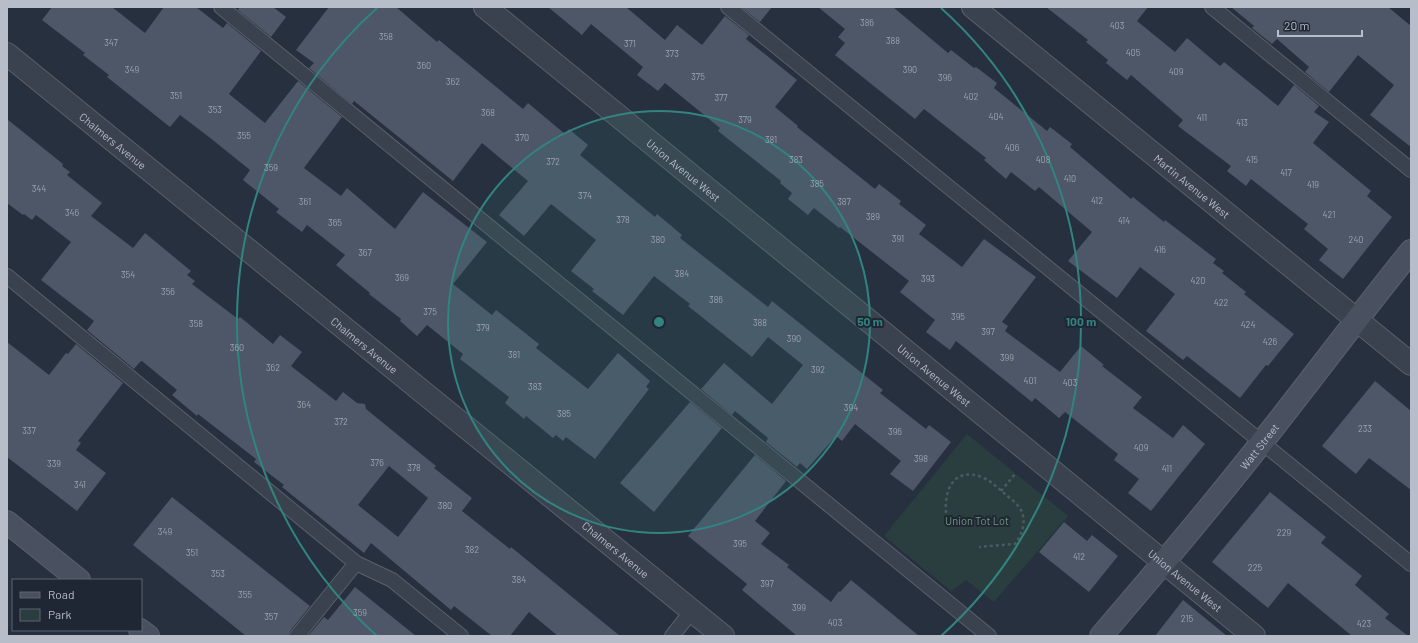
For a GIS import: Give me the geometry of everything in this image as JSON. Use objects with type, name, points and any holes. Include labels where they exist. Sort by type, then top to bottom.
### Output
[{"type":"main road","name":"Watt Street","points":[[1101,636],[1164,562],[1261,443],[1411,251]]},
{"type":"main road","points":[[7,522],[78,579]]},
{"type":"street","name":"Union Avenue West","points":[[485,7],[1254,636]]},
{"type":"street","name":"Martin Avenue West","points":[[972,7],[1411,364]]},
{"type":"street","name":"Chalmers Avenue","points":[[7,54],[723,636]]},
{"type":"lane","points":[[221,7],[989,636]]},
{"type":"lane","points":[[728,7],[1411,564]]},
{"type":"lane","points":[[1212,7],[1411,170]]},
{"type":"lane","points":[[7,276],[356,563],[392,580],[461,636]]},
{"type":"lane","points":[[298,636],[356,563]]},
{"type":"lane","points":[[672,636],[692,611]]},
{"type":"path","points":[[1001,490],[1020,469]]},
{"type":"path","points":[[946,513],[945,504],[948,490],[958,477],[966,475],[983,478],[993,483],[1019,507],[1024,521],[1020,538],[1015,544],[979,547]]},
{"type":"green space","name":"Union Tot Lot","points":[[967,434],[1068,516],[994,602],[966,580],[951,591],[884,536]]},
{"type":"building","points":[[52,7],[112,7],[145,33],[164,7],[196,7],[223,28],[227,23],[261,51],[229,94],[265,123],[298,81],[342,117],[304,168],[341,196],[347,188],[395,229],[423,192],[487,242],[453,284],[492,315],[496,310],[539,344],[536,348],[588,389],[618,353],[650,381],[646,387],[649,389],[595,459],[566,437],[563,441],[556,435],[553,438],[526,416],[524,419],[505,403],[509,397],[460,359],[463,354],[427,325],[417,336],[400,321],[401,319],[369,294],[370,293],[336,265],[345,255],[307,225],[302,232],[276,212],[279,209],[243,180],[250,170],[180,115],[170,127],[107,77],[109,75],[83,55],[85,53],[42,20]]},
{"type":"building","points":[[240,7],[273,7],[286,17],[271,37],[238,10]]},
{"type":"building","points":[[329,7],[396,7],[437,42],[439,40],[523,109],[528,103],[565,134],[569,129],[588,145],[580,155],[655,217],[657,214],[682,235],[680,238],[768,307],[772,301],[883,390],[880,393],[926,429],[929,425],[951,442],[913,491],[890,474],[901,461],[855,424],[842,441],[836,436],[807,469],[800,463],[797,467],[766,442],[768,438],[735,411],[732,415],[701,389],[724,363],[772,404],[803,365],[768,337],[752,357],[688,306],[690,304],[654,276],[623,315],[592,291],[594,289],[571,271],[596,240],[551,204],[524,236],[499,215],[528,181],[482,143],[453,181],[354,101],[352,104],[309,68],[314,63],[296,50]]},
{"type":"building","points":[[548,7],[626,7],[665,40],[677,25],[702,45],[725,16],[749,35],[746,39],[797,80],[775,107],[798,126],[797,127],[875,189],[879,184],[901,201],[899,204],[926,225],[919,234],[962,267],[984,239],[1036,277],[1002,322],[1008,326],[1005,331],[1060,372],[1081,346],[1104,365],[1102,366],[1142,397],[1133,408],[1173,438],[1183,425],[1205,444],[1151,511],[1128,493],[1139,479],[1114,460],[1118,454],[1065,412],[1059,418],[1035,398],[1032,402],[956,341],[950,350],[926,332],[935,320],[900,292],[909,281],[814,208],[808,215],[788,199],[792,193],[780,183],[781,181],[718,131],[720,128],[665,83],[658,91],[637,75],[643,67],[591,24],[582,35]]},
{"type":"building","points":[[741,7],[772,7],[760,22]]},
{"type":"building","points":[[818,7],[893,7],[948,53],[951,50],[974,68],[976,67],[997,83],[994,88],[1047,131],[1050,127],[1072,144],[1070,147],[1131,199],[1133,197],[1164,222],[1165,220],[1216,259],[1213,263],[1224,271],[1222,273],[1246,292],[1244,294],[1294,334],[1268,366],[1266,365],[1240,398],[1187,356],[1183,360],[1146,331],[1175,294],[1140,267],[1117,298],[1068,261],[1092,232],[1039,187],[1035,191],[1011,172],[1006,179],[984,160],[986,158],[924,109],[915,119],[835,55],[845,43],[838,37],[845,29]]},
{"type":"building","points":[[1046,7],[1148,7],[1137,21],[1175,52],[1187,38],[1220,66],[1224,62],[1278,106],[1294,85],[1319,106],[1314,112],[1329,122],[1313,143],[1371,191],[1367,196],[1392,217],[1343,279],[1319,260],[1328,249],[1304,229],[1308,224],[1251,179],[1246,186],[1227,171],[1231,166],[1178,126],[1183,120],[1131,75],[1127,80],[1106,63],[1108,60],[1086,42],[1088,40]]},
{"type":"building","points":[[1231,7],[1388,7],[1411,26],[1411,147],[1370,115],[1394,85],[1358,55],[1329,92],[1305,72],[1309,67],[1277,39],[1272,44],[1252,28],[1254,26]]},
{"type":"building","points":[[7,119],[63,164],[62,166],[70,172],[67,175],[102,203],[91,216],[133,248],[145,233],[191,271],[187,275],[195,281],[192,284],[238,319],[240,317],[273,344],[280,335],[302,352],[291,366],[336,401],[343,392],[357,403],[365,404],[366,409],[436,466],[434,468],[472,498],[462,511],[510,549],[511,547],[620,636],[558,636],[529,612],[510,636],[492,636],[454,606],[451,610],[371,543],[364,553],[282,487],[284,485],[254,462],[256,459],[198,414],[197,416],[172,395],[177,390],[142,361],[134,369],[87,330],[94,321],[41,280],[71,242],[36,215],[32,220],[7,203]],"holes":[[[389,466],[428,498],[398,537],[358,505]]]},
{"type":"building","points":[[7,342],[49,375],[66,353],[68,354],[76,344],[123,383],[78,441],[81,443],[76,450],[106,473],[77,511],[7,457]]},
{"type":"building","points":[[1375,381],[1411,411],[1411,490],[1369,458],[1356,474],[1322,446]]},
{"type":"building","points":[[690,402],[722,428],[654,512],[620,483]]},
{"type":"building","points":[[755,455],[786,481],[755,521],[770,533],[761,544],[789,565],[787,567],[831,602],[839,591],[840,592],[851,580],[919,636],[797,636],[742,590],[747,584],[688,536]]},
{"type":"building","points":[[1270,492],[1326,537],[1321,543],[1362,576],[1355,585],[1389,614],[1385,618],[1408,636],[1352,636],[1288,583],[1268,608],[1212,562]]},
{"type":"building","points":[[172,497],[310,606],[290,631],[289,636],[246,636],[133,545]]},
{"type":"building","points":[[1064,522],[1087,541],[1092,535],[1118,556],[1089,592],[1039,552]]},
{"type":"building","points":[[355,587],[416,636],[308,636],[324,617],[328,620]]},
{"type":"building","points":[[1183,600],[1227,636],[1155,636]]}]
